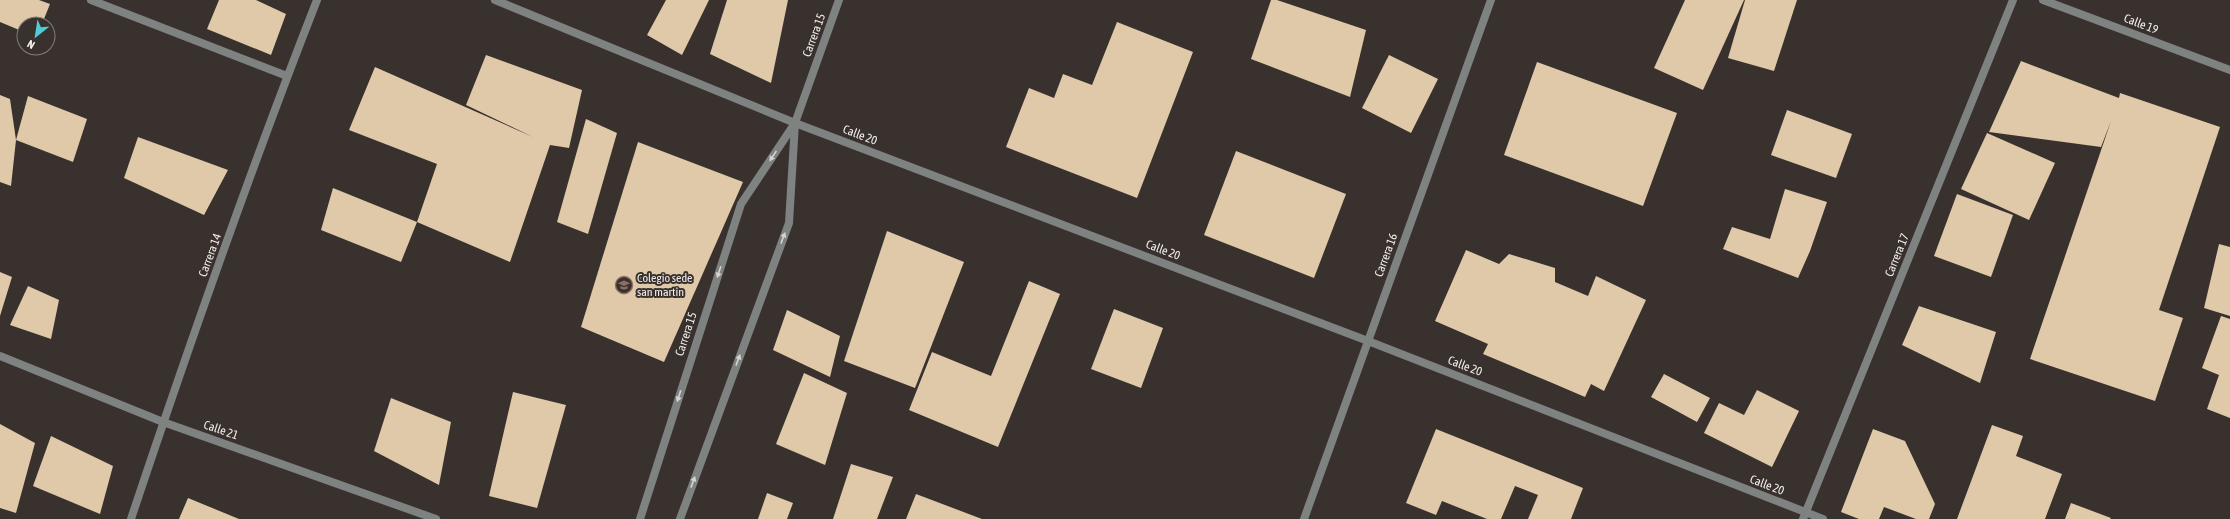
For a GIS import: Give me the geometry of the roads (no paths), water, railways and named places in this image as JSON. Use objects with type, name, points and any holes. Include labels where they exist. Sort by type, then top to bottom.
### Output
[{"type":"street","points":[[91,0],[287,76]]},
{"type":"street","name":"Carrera 14","points":[[131,519],[163,422],[287,76],[317,0]]},
{"type":"street","name":"Calle 20","points":[[495,0],[795,123],[1368,341],[1804,516],[1824,519]]},
{"type":"street","name":"Carrera 15","points":[[640,519],[741,204],[795,123],[839,0]]},
{"type":"street","name":"Carrera 16","points":[[1304,519],[1491,0]]},
{"type":"street","name":"Carrera 17","points":[[1804,516],[2013,0]]},
{"type":"street","name":"Calle 19","points":[[2043,0],[2230,70]]},
{"type":"street","name":"Carrera 15","points":[[680,519],[789,223],[795,123]]},
{"type":"street","name":"Calle 21","points":[[0,356],[163,422],[436,519]]},
{"type":"place","name":"Colegio sede san martin","points":[[624,285]]}]
